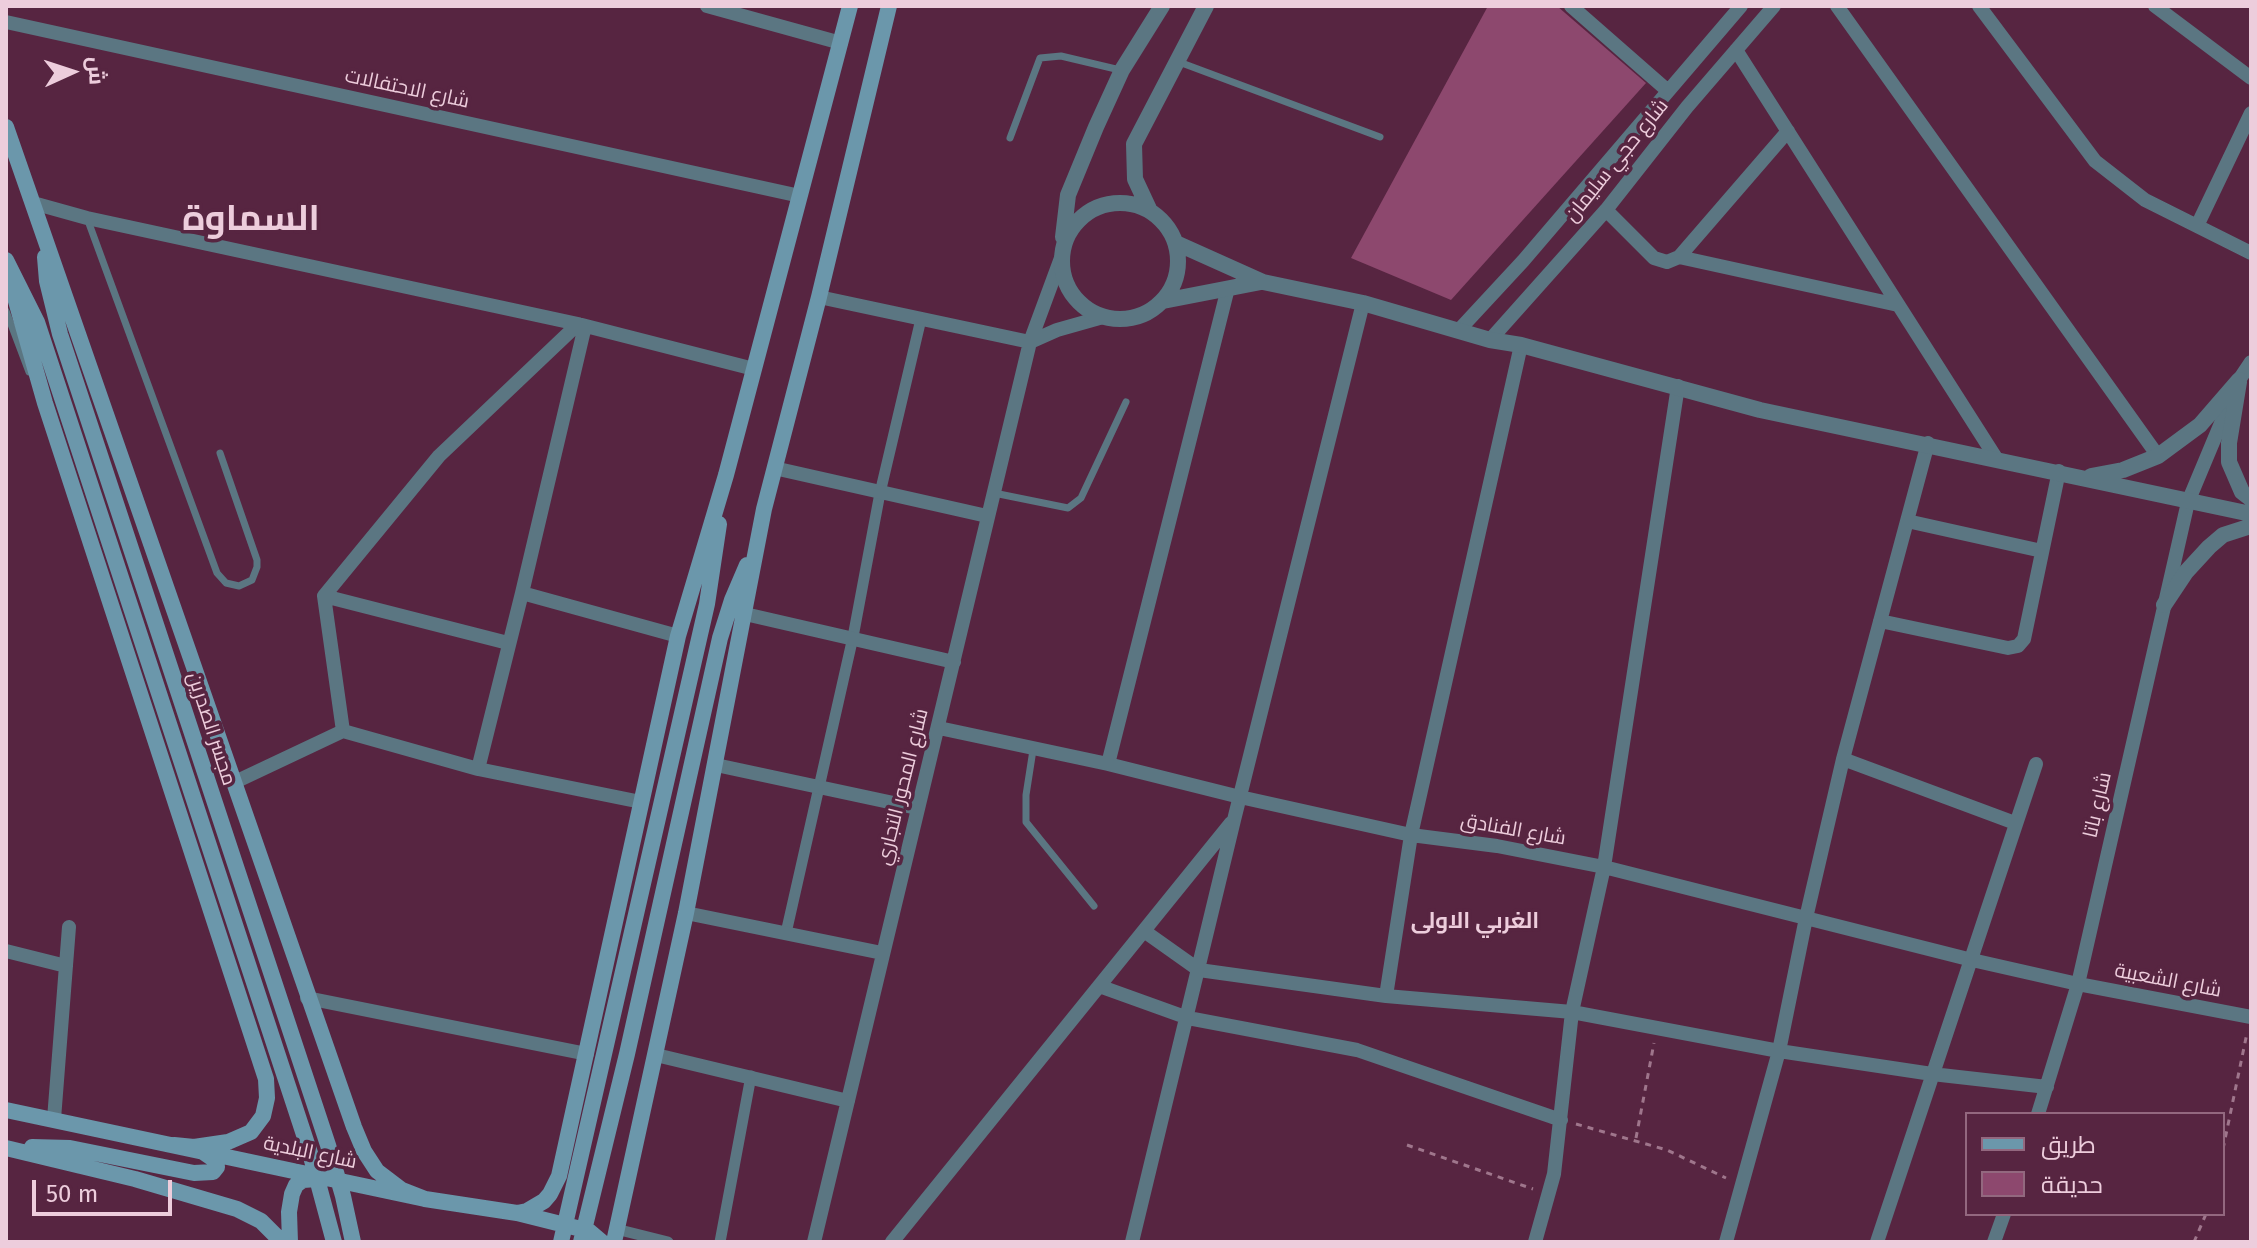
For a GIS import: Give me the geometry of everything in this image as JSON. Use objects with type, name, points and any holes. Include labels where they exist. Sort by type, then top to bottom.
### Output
[{"type":"main road","points":[[517,1213],[544,1201],[556,1185],[678,636],[726,475],[850,6]]},
{"type":"main road","points":[[615,1236],[686,913],[764,509],[889,6]]},
{"type":"main road","points":[[6,127],[235,782],[307,998],[364,1151],[387,1180],[425,1199]]},
{"type":"main road","name":"مجسر الصدرين","points":[[41,227],[47,281],[60,334],[328,1145],[353,1242]]},
{"type":"main road","points":[[6,263],[45,403],[266,1079],[267,1098],[263,1116],[251,1132],[240,1139],[219,1144],[194,1147],[174,1145]]},
{"type":"main road","name":"مجسر الصدرين","points":[[6,263],[28,302],[44,342],[305,1138],[334,1242]]},
{"type":"main road","points":[[561,1242],[701,631],[726,475]]},
{"type":"main road","points":[[581,1242],[631,1038],[720,638],[764,509]]},
{"type":"main road","name":"شارع البلدية","points":[[6,1110],[425,1199],[517,1213],[589,1231],[602,1242]]},
{"type":"main road","points":[[572,1116],[571,1130],[577,1148],[603,1159],[618,1157],[631,1149],[641,1125]]},
{"type":"main road","points":[[6,1147],[70,1148],[194,1173],[213,1172],[217,1167],[214,1158],[198,1150]]},
{"type":"main road","points":[[6,1147],[135,1179],[237,1209],[261,1221],[282,1242]]},
{"type":"main road","points":[[290,1242],[290,1203],[296,1185],[311,1178],[335,1179]]},
{"type":"street","points":[[707,6],[841,43]]},
{"type":"street","points":[[1062,249],[1077,220],[1093,209],[1111,202],[1130,203],[1149,209],[1166,223],[1176,243],[1179,263],[1174,284],[1163,301],[1145,314],[1124,319],[1103,317],[1087,309],[1073,296],[1065,280],[1062,249],[1068,195],[1122,70],[1162,6]]},
{"type":"street","points":[[1149,209],[1135,179],[1134,144],[1206,6]]},
{"type":"street","points":[[1571,6],[1668,91]]},
{"type":"street","name":"شارع حجي سليمان","points":[[1459,330],[1523,261],[1741,6]]},
{"type":"street","name":"شارع حجي سليمان","points":[[1490,340],[1606,210],[1687,107],[1774,6]]},
{"type":"street","points":[[1837,6],[2158,456]]},
{"type":"street","points":[[1979,6],[2095,161],[2145,200],[2251,253]]},
{"type":"street","points":[[2155,6],[2251,78]]},
{"type":"street","name":"شارع الاحتفالات","points":[[6,22],[800,196]]},
{"type":"street","points":[[1736,50],[1996,458]]},
{"type":"street","points":[[2197,226],[2251,113]]},
{"type":"street","points":[[1606,210],[1654,258],[1667,262],[1679,257],[1788,131]]},
{"type":"street","points":[[33,203],[87,218],[581,325],[754,369]]},
{"type":"street","points":[[1176,243],[1263,282],[1363,303],[1490,340],[1521,345],[1760,410],[1928,443],[2251,514]]},
{"type":"street","name":"شارع المحور التجاري","points":[[814,1242],[1030,342],[1062,249]]},
{"type":"street","points":[[1679,257],[1898,305]]},
{"type":"street","points":[[1163,301],[1263,282]]},
{"type":"street","points":[[1108,764],[1228,288]]},
{"type":"street","points":[[819,297],[1030,342],[1057,330],[1103,317]]},
{"type":"street","points":[[1132,1242],[1363,303]]},
{"type":"street","points":[[786,933],[853,637],[880,493],[921,319]]},
{"type":"street","points":[[478,769],[522,593],[581,325]]},
{"type":"street","points":[[343,731],[324,596],[439,456],[581,325]]},
{"type":"street","points":[[1386,996],[1411,835],[1521,345]]},
{"type":"street","name":"شارع باتا","points":[[2039,1112],[2078,984],[2188,502],[2239,380],[2251,362]]},
{"type":"street","points":[[2082,478],[2123,470],[2158,456],[2200,425],[2239,380]]},
{"type":"street","points":[[2239,380],[2229,462],[2242,492],[2251,499]]},
{"type":"street","points":[[1535,1242],[1554,1174],[1572,1012],[1604,867],[1678,386]]},
{"type":"street","points":[[1726,1242],[1779,1051],[1843,759],[1928,443]]},
{"type":"street","points":[[774,468],[987,516]]},
{"type":"street","points":[[1880,621],[2008,648],[2018,646],[2024,639],[2059,471]]},
{"type":"street","points":[[1907,521],[2042,551]]},
{"type":"street","points":[[2164,605],[2186,572],[2209,547],[2223,535],[2251,526]]},
{"type":"street","points":[[522,593],[678,636]]},
{"type":"street","points":[[324,596],[508,643]]},
{"type":"street","points":[[745,614],[954,662]]},
{"type":"street","name":"شارع الفنادق","points":[[939,728],[1411,835],[1497,846],[1604,867],[2078,984]]},
{"type":"street","points":[[235,782],[343,731],[478,769],[641,802]]},
{"type":"street","points":[[1843,759],[2015,823]]},
{"type":"street","points":[[1877,1242],[2036,764]]},
{"type":"street","points":[[716,765],[917,808]]},
{"type":"street","points":[[892,1242],[1234,820]]},
{"type":"street","points":[[686,913],[882,953]]},
{"type":"street","points":[[54,1119],[69,927]]},
{"type":"street","points":[[1144,931],[1199,970],[1386,996],[1572,1012],[1779,1051],[1932,1074],[2047,1087]]},
{"type":"street","points":[[6,951],[66,966]]},
{"type":"street","name":"شارع الشعبية","points":[[2078,984],[2251,1015]]},
{"type":"street","points":[[1099,986],[1188,1018],[1357,1050],[1561,1120]]},
{"type":"street","points":[[307,998],[587,1054]]},
{"type":"street","points":[[656,1055],[848,1101]]},
{"type":"street","points":[[720,1242],[751,1076]]},
{"type":"street","points":[[1994,1242],[2003,1216]]},
{"type":"street","points":[[615,1236],[668,1242]]},
{"type":"lane","points":[[1010,138],[1040,58],[1061,56],[1122,70]]},
{"type":"lane","points":[[1177,61],[1380,137]]},
{"type":"lane","points":[[87,218],[217,573],[226,583],[239,586],[252,580],[257,560],[220,453]]},
{"type":"lane","points":[[6,311],[23,360],[45,403]]},
{"type":"lane","points":[[993,493],[1068,508],[1081,498],[1126,402]]},
{"type":"lane","points":[[1033,750],[1026,795],[1026,822],[1094,906]]},
{"type":"path","points":[[2225,1139],[2251,1015]]},
{"type":"path","points":[[1636,1140],[1658,1028]]},
{"type":"path","points":[[1561,1120],[1667,1150],[1742,1185]]},
{"type":"path","points":[[1407,1145],[1548,1194]]},
{"type":"path","points":[[2194,1242],[2205,1216]]},
{"type":"green space","points":[[1488,6],[1557,6],[1646,83],[1451,300],[1351,258]]},
{"type":"district","name":"السماوة","points":[[251,220]]},
{"type":"district","name":"الغربي الاولى","points":[[1475,922]]}]
